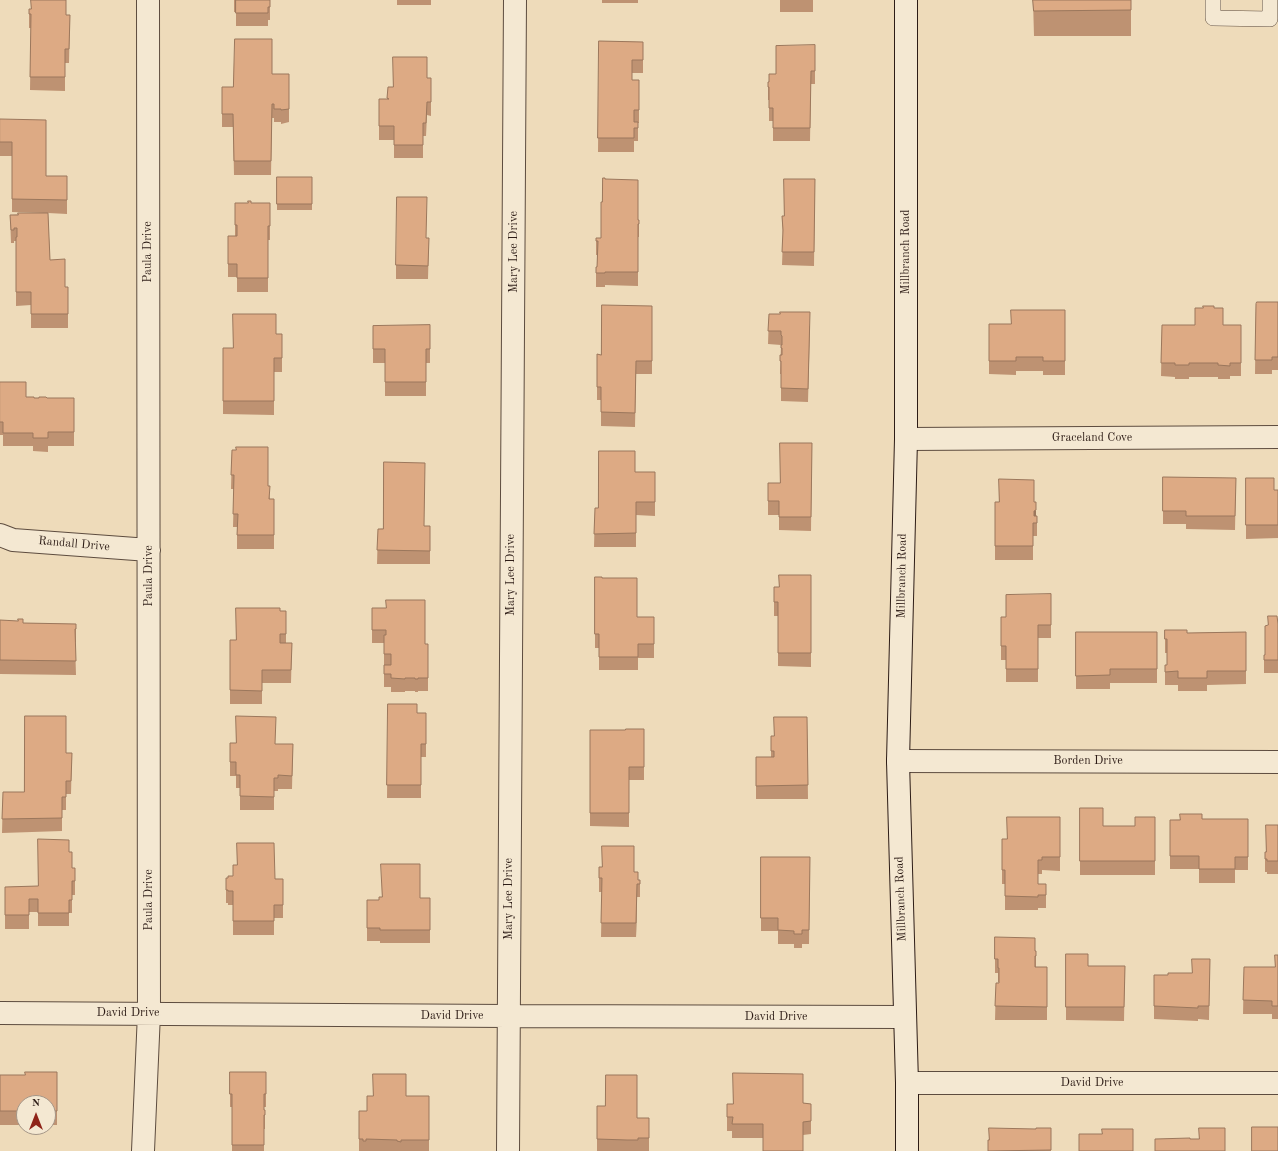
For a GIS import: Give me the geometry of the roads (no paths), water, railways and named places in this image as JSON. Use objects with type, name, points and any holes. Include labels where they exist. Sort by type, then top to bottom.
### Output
[{"type":"street","name":"Paula Drive","points":[[142,1151],[149,1013],[148,0]]},
{"type":"street","name":"Mary Lee Drive","points":[[508,1151],[516,0]]},
{"type":"street","name":"Millbranch Road","points":[[906,0],[906,439],[898,761],[907,1083],[907,1151]]},
{"type":"street","name":"Graceland Cove","points":[[906,439],[1278,436]]},
{"type":"street","name":"Randall Drive","points":[[0,535],[14,540],[149,550]]},
{"type":"street","name":"Borden Drive","points":[[898,761],[1278,762]]},
{"type":"street","name":"David Drive","points":[[0,1013],[905,1017]]},
{"type":"street","name":"David Drive","points":[[907,1083],[1278,1083]]},
{"type":"lane","points":[[1214,0],[1213,18],[1270,19],[1270,0]]}]
